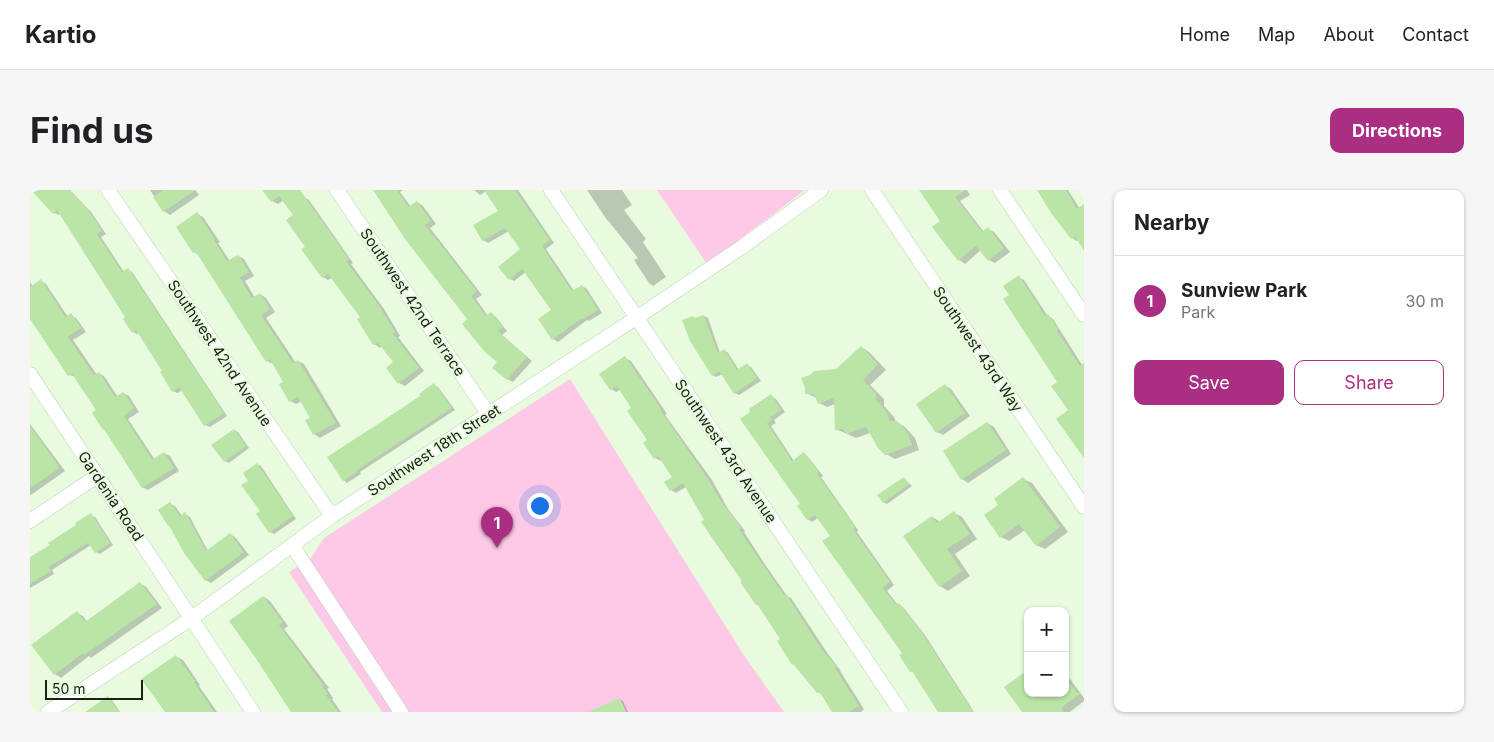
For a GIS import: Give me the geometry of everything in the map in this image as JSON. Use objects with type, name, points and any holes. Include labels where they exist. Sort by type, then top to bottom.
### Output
[{"type":"street","name":"Southwest 42nd Avenue","points":[[108,190],[332,516]]},
{"type":"street","name":"Southwest 42nd Terrace","points":[[337,190],[488,415]]},
{"type":"street","name":"Southwest 43rd Avenue","points":[[551,190],[901,712]]},
{"type":"street","name":"Southwest 18th Street","points":[[48,712],[192,618],[332,516],[636,318],[742,247],[821,190]]},
{"type":"street","name":"Southwest 43rd Way","points":[[872,190],[1084,507]]},
{"type":"street","points":[[1000,190],[1084,314]]},
{"type":"street","name":"Gardenia Road","points":[[30,374],[254,712]]},
{"type":"street","points":[[30,520],[97,476]]},
{"type":"street","points":[[292,545],[402,712]]},
{"type":"shaded area","points":[[657,190],[805,190],[707,264]]},
{"type":"shaded area","points":[[570,379],[745,657],[784,712],[382,712],[289,572],[311,558],[324,538]]},
{"type":"building","points":[[31,190],[69,190],[87,208],[102,231],[97,234],[122,272],[128,268],[224,413],[204,426],[179,387],[172,392],[160,372],[162,371],[136,330],[132,333],[123,319],[125,317],[57,210],[53,214]]},
{"type":"building","points":[[163,190],[196,190],[163,212],[153,197]]},
{"type":"building","points":[[262,190],[300,190],[349,259],[346,261],[378,304],[395,332],[393,334],[419,368],[398,384],[386,368],[393,362],[378,343],[373,345],[357,319],[360,317],[328,274],[322,278],[301,249],[305,247],[286,220],[293,215],[279,196],[271,202]]},
{"type":"building","points":[[373,190],[397,190],[408,207],[417,201],[431,221],[425,225],[477,291],[471,296],[486,316],[491,312],[503,327],[498,331],[527,357],[507,380],[492,368],[497,362],[485,352],[462,324],[467,319],[405,239]]},
{"type":"building","points":[[484,190],[515,190],[550,240],[542,246],[572,291],[582,285],[598,310],[582,318],[552,340],[538,319],[551,310],[522,269],[509,280],[498,267],[520,249],[505,228],[482,241],[473,225],[498,211]]},
{"type":"building","points":[[919,190],[966,190],[955,197],[982,232],[988,227],[1004,248],[988,261],[976,246],[958,261],[932,227],[940,221]]},
{"type":"building","points":[[1037,190],[1066,190],[1077,209],[1084,204],[1084,251],[1075,236],[1071,239],[1051,213]]},
{"type":"building","points":[[197,212],[227,261],[238,255],[249,272],[240,278],[252,298],[260,293],[270,309],[261,315],[293,363],[298,360],[336,423],[313,435],[305,420],[310,418],[298,397],[289,402],[279,384],[283,382],[270,359],[266,362],[196,252],[193,253],[176,227]]},
{"type":"building","points":[[1019,275],[1045,316],[1048,314],[1080,366],[1084,363],[1084,458],[1056,419],[1068,410],[1051,386],[1057,382],[1003,299],[1009,295],[1003,286]]},
{"type":"building","points":[[41,279],[65,317],[71,313],[81,328],[68,337],[94,375],[99,372],[115,397],[123,392],[134,408],[124,416],[152,460],[164,452],[174,468],[142,488],[92,413],[96,410],[72,374],[68,376],[30,319],[30,287]]},
{"type":"building","points":[[704,315],[718,353],[724,349],[737,370],[747,363],[757,378],[734,394],[719,371],[712,376],[690,341],[682,320]]},
{"type":"building","points":[[861,346],[878,364],[863,380],[876,394],[876,400],[886,411],[890,421],[897,421],[907,432],[912,445],[885,455],[878,448],[866,427],[847,434],[843,429],[835,430],[834,397],[818,404],[814,394],[805,394],[801,378],[810,375],[814,371],[836,369]]},
{"type":"building","points":[[625,356],[706,476],[724,506],[741,528],[739,529],[759,559],[784,595],[786,594],[822,650],[837,667],[835,668],[859,706],[849,712],[832,712],[819,691],[817,693],[792,665],[777,641],[780,639],[701,522],[704,520],[683,483],[670,491],[664,482],[672,477],[658,456],[654,459],[643,443],[647,440],[627,411],[631,408],[617,386],[610,390],[599,374]]},
{"type":"building","points":[[434,383],[452,408],[343,481],[327,457],[420,396],[419,394]]},
{"type":"building","points":[[945,384],[965,413],[936,433],[916,404]]},
{"type":"building","points":[[771,394],[781,410],[770,417],[772,420],[767,423],[792,461],[804,452],[819,473],[817,474],[855,527],[853,529],[890,582],[883,588],[896,605],[899,603],[921,631],[973,712],[938,712],[912,671],[910,672],[899,655],[902,653],[822,541],[830,536],[815,515],[807,520],[797,506],[800,504],[740,419],[750,412],[749,409]]},
{"type":"building","points":[[987,422],[1006,450],[961,480],[943,451]]},
{"type":"building","points":[[30,426],[60,468],[30,488]]},
{"type":"building","points":[[234,429],[246,446],[224,462],[211,445]]},
{"type":"building","points":[[257,463],[293,516],[269,533],[256,514],[260,511],[241,485],[248,481],[243,473]]},
{"type":"building","points":[[904,477],[909,484],[883,503],[877,495]]},
{"type":"building","points":[[1023,477],[1060,527],[1036,546],[1019,524],[1000,538],[984,515],[998,505],[994,499]]},
{"type":"building","points":[[170,502],[180,516],[185,512],[206,551],[230,533],[244,552],[205,581],[184,553],[169,525],[158,510]]},
{"type":"building","points":[[954,511],[970,534],[947,549],[962,571],[939,587],[903,536],[932,516],[937,523]]},
{"type":"building","points":[[91,513],[110,543],[95,553],[88,543],[48,567],[51,571],[30,584],[30,557],[50,545],[48,543]]},
{"type":"building","points":[[140,582],[157,604],[84,655],[83,653],[54,675],[31,645],[77,611],[85,622]]},
{"type":"building","points":[[263,596],[283,622],[279,625],[323,685],[328,694],[326,695],[338,712],[291,712],[229,621]]},
{"type":"building","points":[[176,655],[214,712],[165,712],[141,679]]},
{"type":"building","points":[[1024,673],[1024,697],[1069,697],[1069,683],[1077,693],[1081,693],[1061,708],[1064,712],[1022,712],[1004,687]]},
{"type":"building","points":[[108,696],[119,712],[85,712]]},
{"type":"building","points":[[620,698],[626,712],[588,712]]},
{"type":"place","name":"Sunview Park","points":[[497,548]]}]
